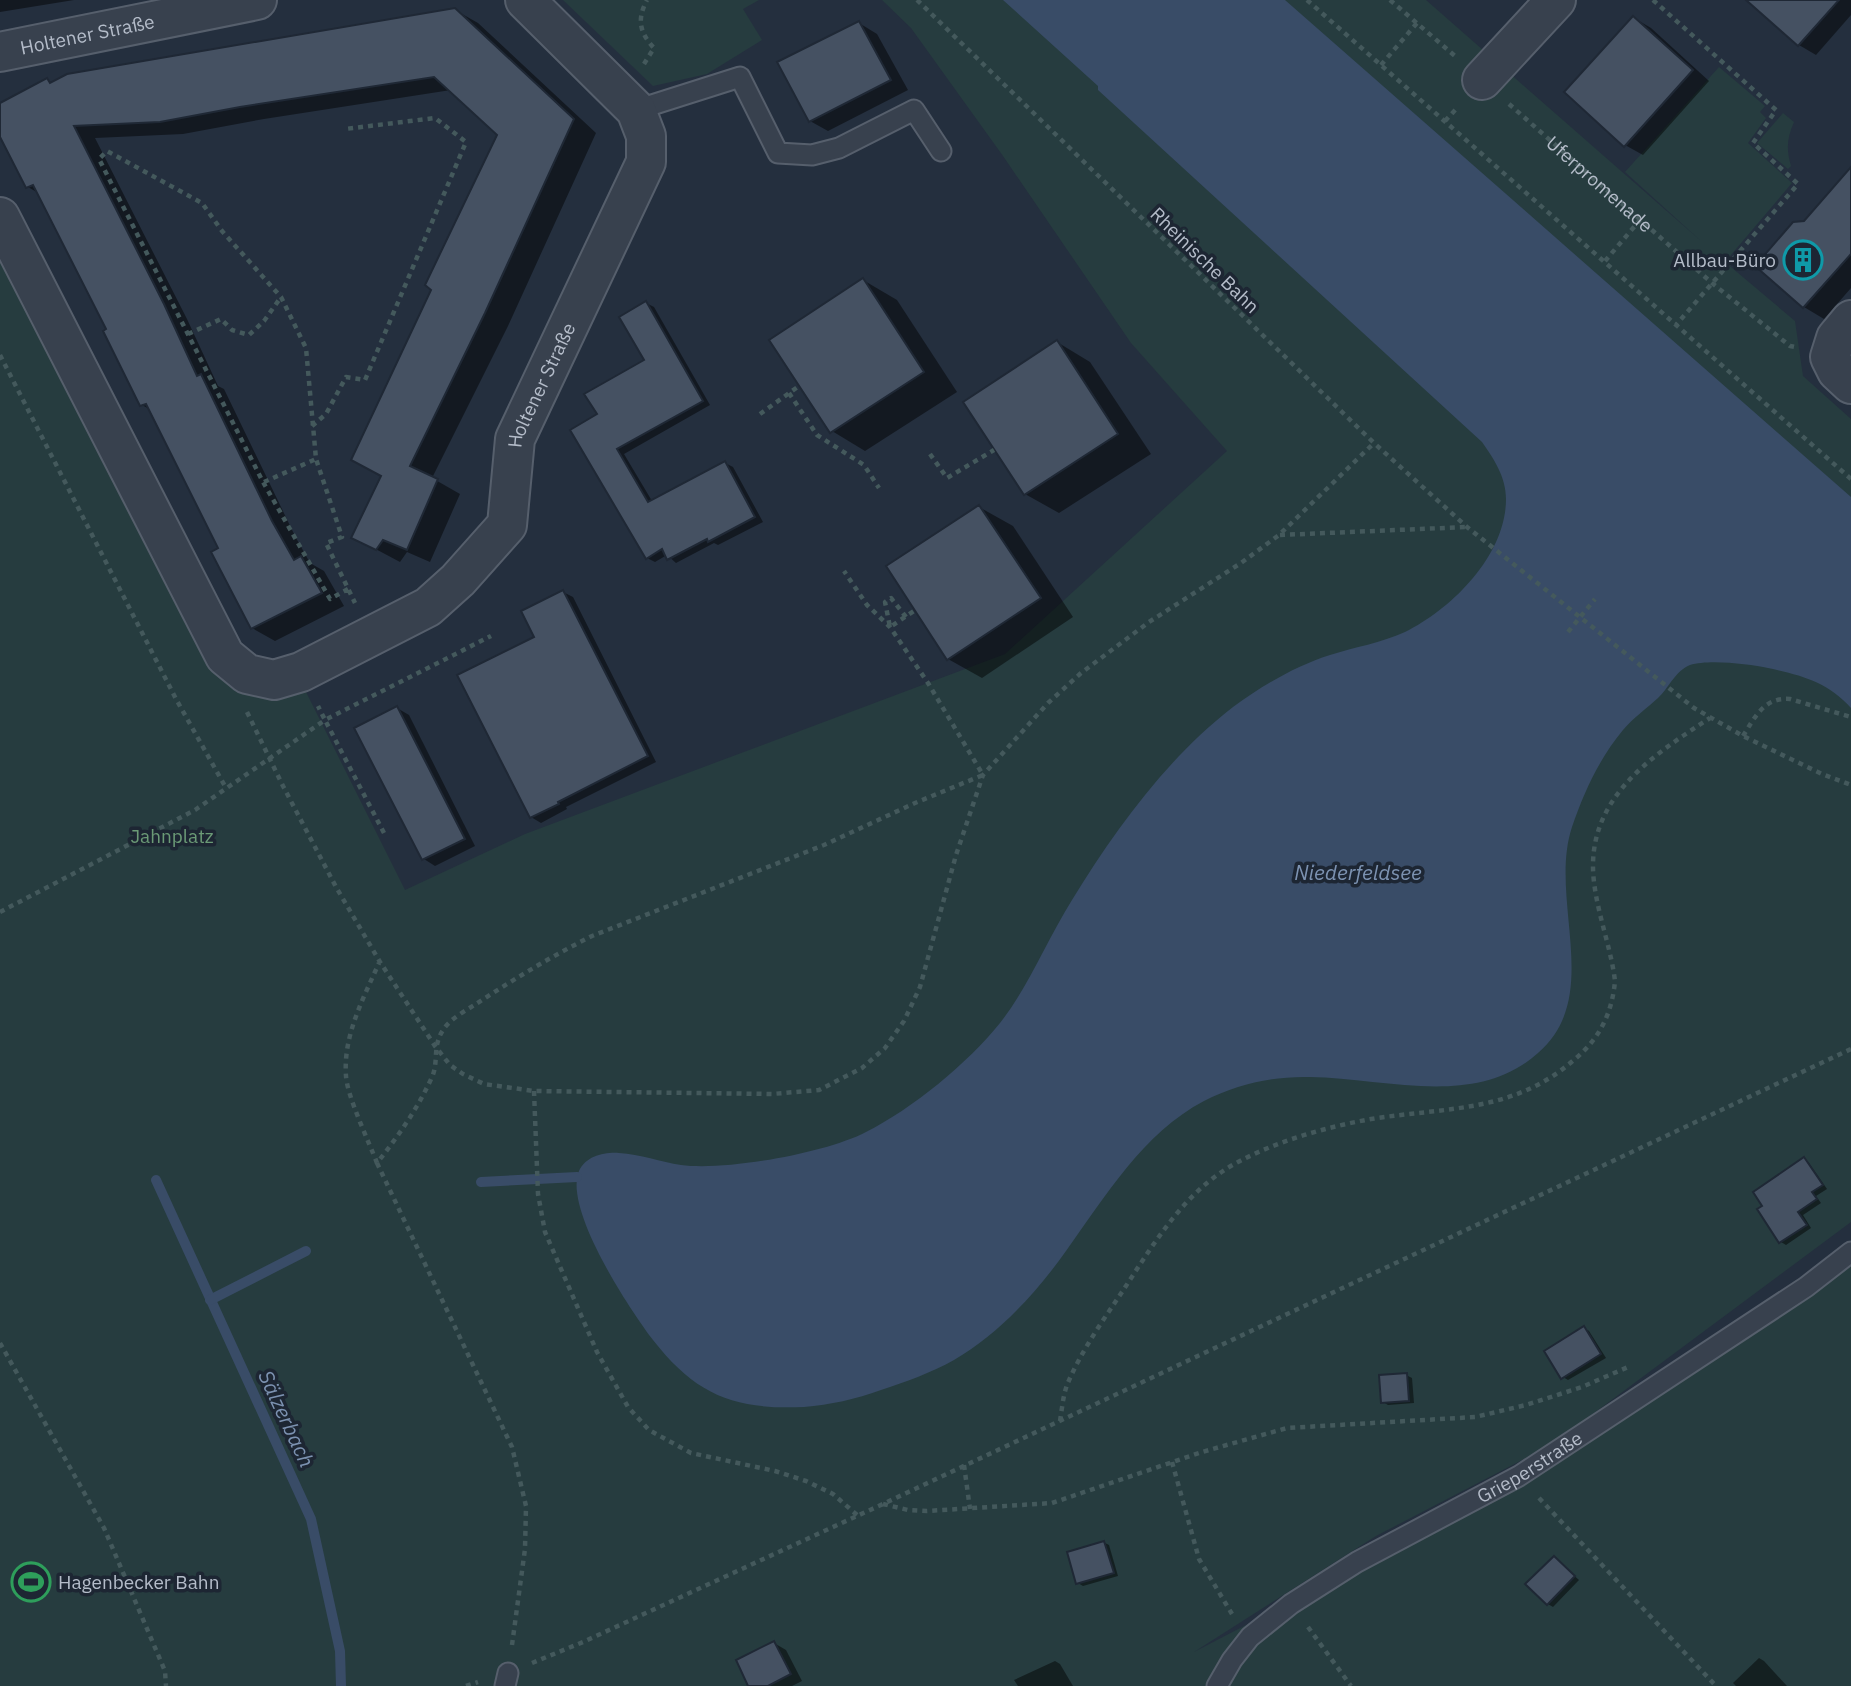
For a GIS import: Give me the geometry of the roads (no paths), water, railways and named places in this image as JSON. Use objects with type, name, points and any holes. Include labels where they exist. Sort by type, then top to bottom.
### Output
[{"type":"street","name":"Holtener Straße","points":[[0,217],[225,656],[247,674],[274,680],[301,672],[428,607],[458,580],[507,526],[515,439],[646,162],[646,136],[630,104],[525,0]]},
{"type":"street","points":[[1482,80],[1556,0]]},
{"type":"street","name":"Holtener Straße","points":[[0,52],[237,2]]},
{"type":"street","points":[[1840,370],[1836,338],[1851,320]]},
{"type":"lane","points":[[630,104],[740,78],[778,153],[812,155],[838,148],[914,110],[941,151]]},
{"type":"lane","name":"Grieperstraße","points":[[1217,1686],[1250,1637],[1292,1604],[1357,1562],[1519,1476],[1806,1287],[1851,1252]]},
{"type":"water","name":"Niederfeldsee","points":[[1003,0],[1285,0],[1851,497],[1851,708],[1833,692],[1803,677],[1751,665],[1708,662],[1690,665],[1680,671],[1658,698],[1627,726],[1599,764],[1587,789],[1572,827],[1566,855],[1571,946],[1568,1004],[1557,1030],[1538,1053],[1514,1070],[1487,1081],[1459,1085],[1399,1085],[1310,1077],[1282,1078],[1255,1082],[1217,1095],[1182,1114],[1144,1148],[1042,1282],[1016,1312],[970,1350],[927,1373],[853,1399],[804,1407],[757,1406],[737,1402],[701,1386],[669,1359],[653,1340],[615,1283],[589,1233],[577,1188],[582,1166],[596,1156],[613,1153],[700,1166],[775,1159],[848,1140],[902,1111],[956,1069],[1000,1023],[1020,994],[1063,915],[1106,847],[1144,796],[1186,749],[1233,707],[1279,677],[1339,652],[1387,639],[1423,622],[1458,595],[1473,578],[1497,540],[1504,520],[1504,483],[1482,442]]},
{"type":"waterway","points":[[481,1182],[577,1177]]},
{"type":"waterway","name":"Sälzerbach","points":[[156,1180],[311,1519],[340,1651],[341,1686]]},
{"type":"waterway","points":[[210,1300],[306,1251]]},
{"type":"place","name":"Allbau-Büro","points":[[1803,260]]},
{"type":"place","name":"Hagenbecker Bahn","points":[[31,1582]]},
{"type":"park label","name":"Jahnplatz","points":[[172,836]]}]
